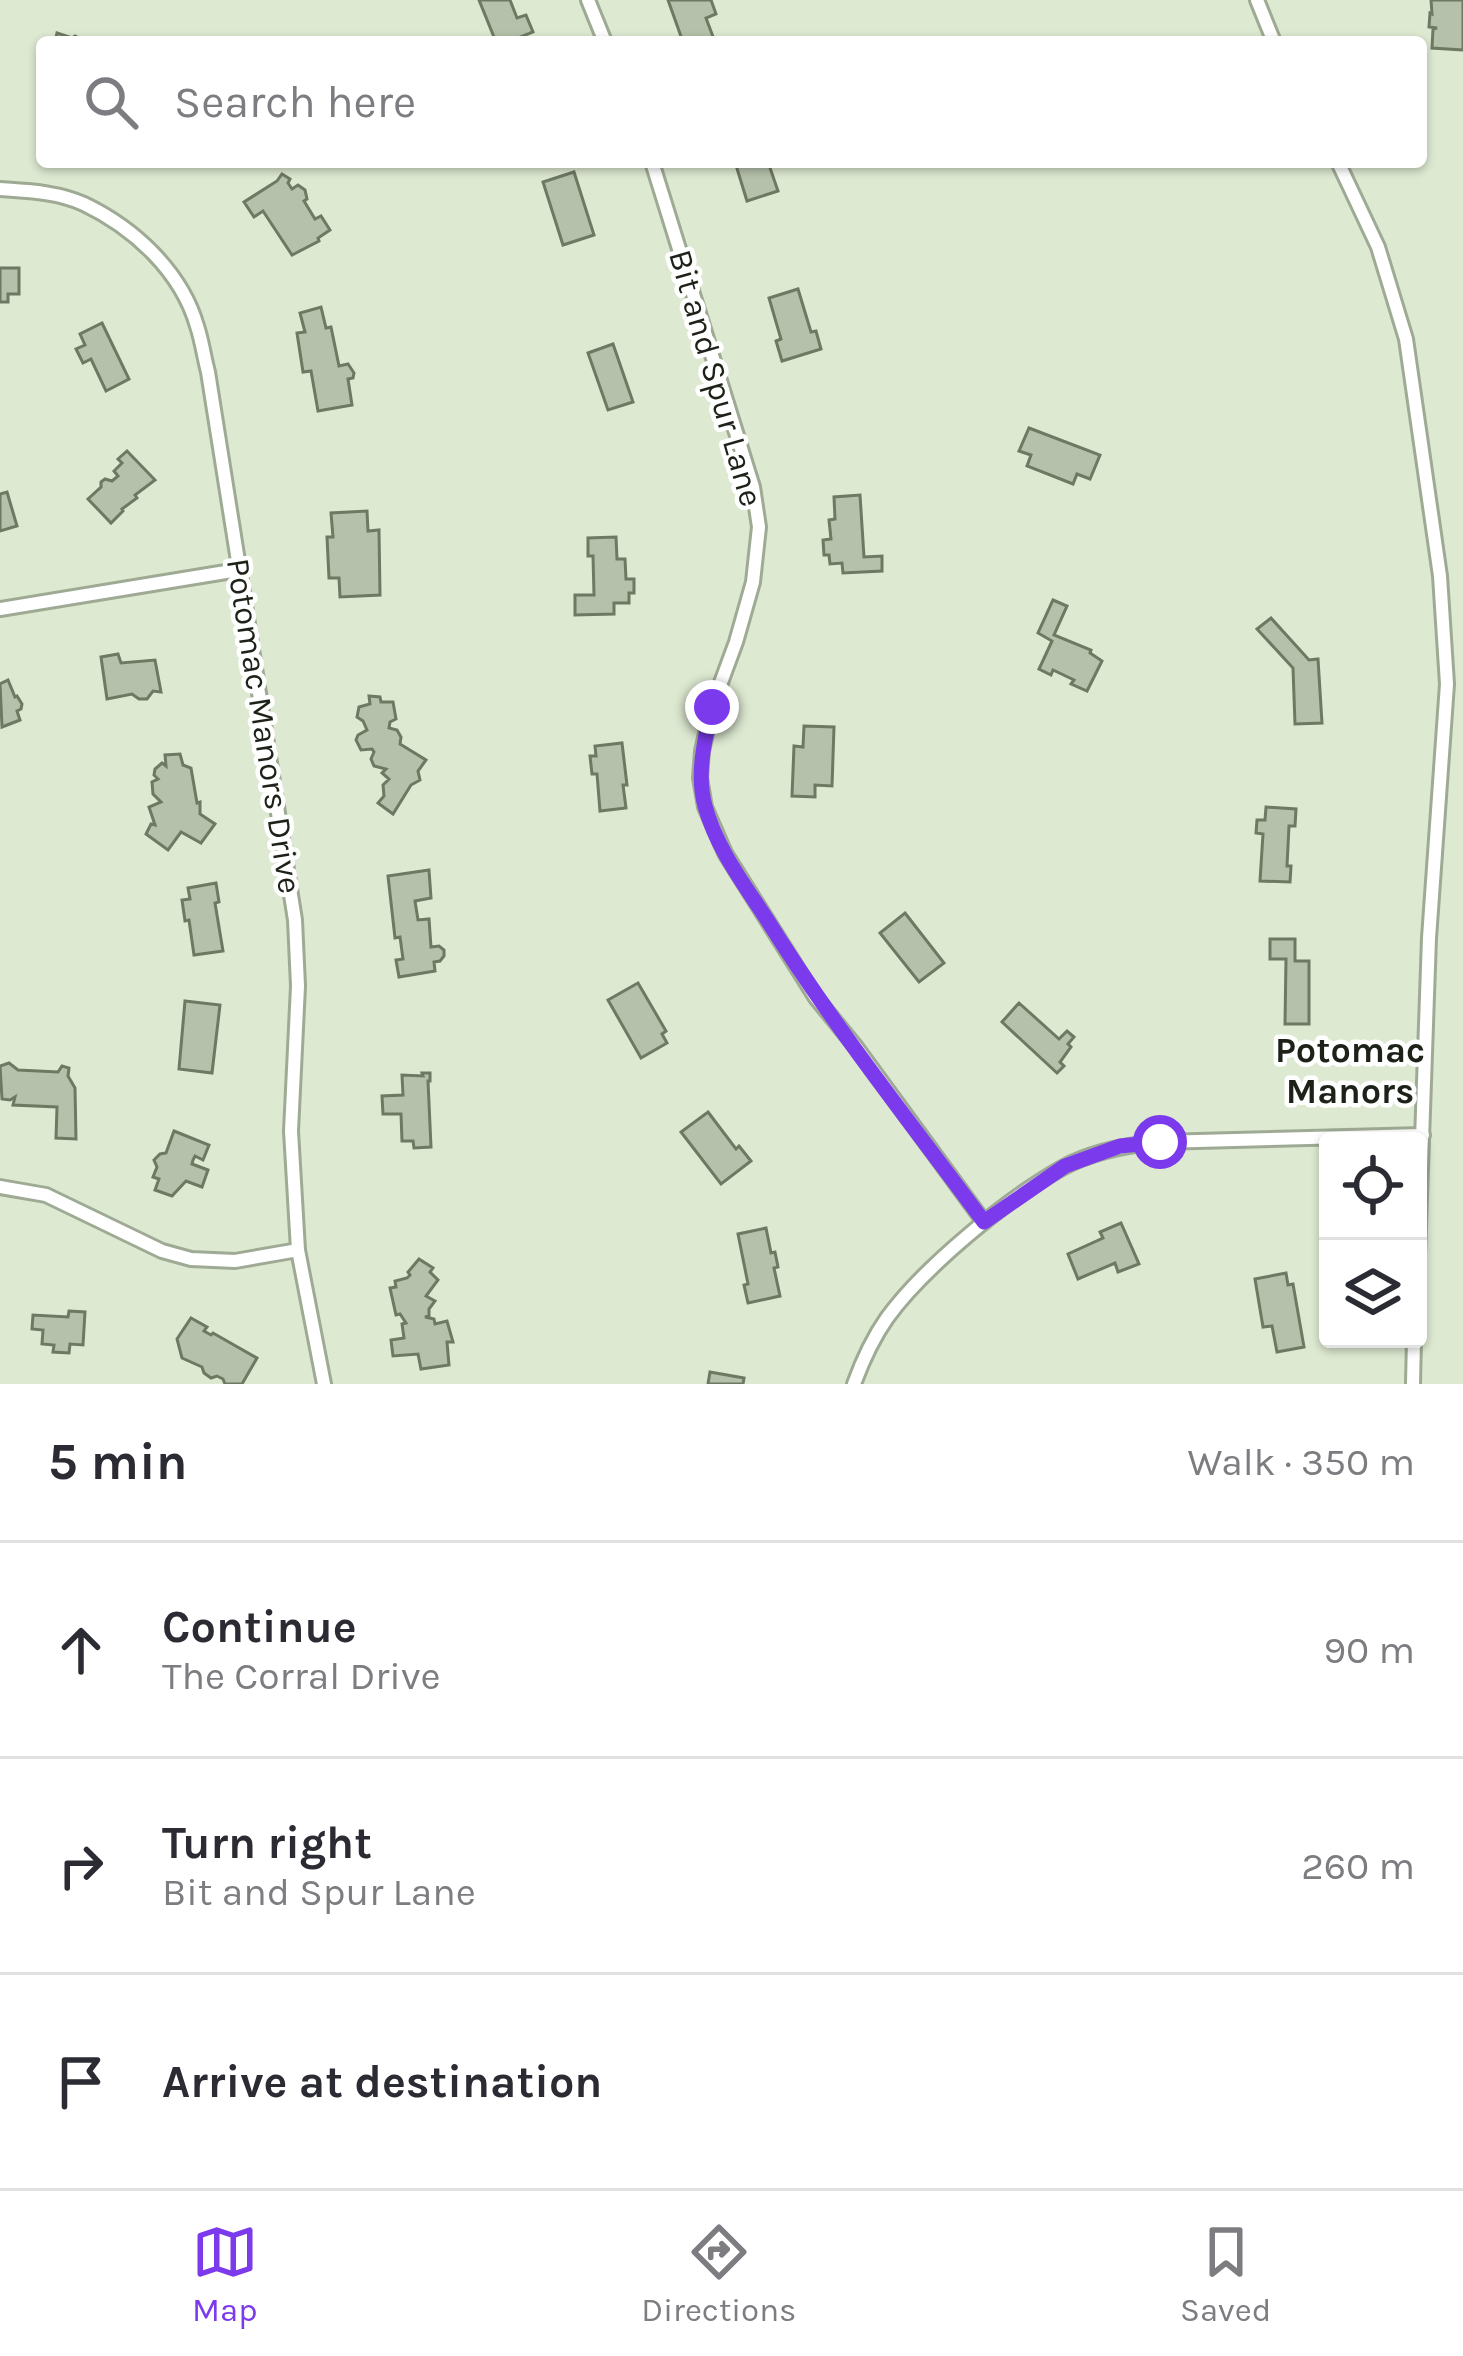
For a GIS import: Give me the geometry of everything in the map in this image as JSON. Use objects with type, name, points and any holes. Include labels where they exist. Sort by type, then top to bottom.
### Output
[{"type":"street","points":[[588,0],[603,36]]},
{"type":"street","points":[[1257,0],[1272,36]]},
{"type":"street","name":"Bit and Spur Lane","points":[[654,168],[753,487],[759,527],[753,582],[715,694],[702,751],[705,807],[725,854],[816,998],[984,1222]]},
{"type":"street","points":[[1341,168],[1378,247],[1406,339],[1440,576],[1447,684],[1429,938],[1423,1132]]},
{"type":"street","name":"Potomac Manors Drive","points":[[0,189],[42,192],[82,203],[139,238],[178,284],[196,322],[208,372],[295,920],[298,986],[291,1131],[298,1250],[324,1384]]},
{"type":"street","points":[[0,610],[238,570]]},
{"type":"street","points":[[854,1384],[887,1319],[917,1283],[984,1222],[1065,1166],[1120,1146],[1319,1138]]},
{"type":"street","points":[[0,1186],[46,1196],[162,1251],[191,1259],[235,1261],[298,1250]]},
{"type":"street","points":[[1413,1384],[1414,1348]]},
{"type":"building","points":[[479,0],[510,0],[517,18],[526,15],[533,32],[523,36],[494,36]]},
{"type":"building","points":[[668,0],[711,0],[716,14],[706,18],[713,36],[681,36]]},
{"type":"building","points":[[1431,0],[1463,0],[1463,50],[1432,48],[1433,29],[1437,28],[1429,27]]},
{"type":"building","points":[[737,168],[770,168],[778,191],[747,201]]},
{"type":"building","points":[[574,172],[594,235],[563,245],[543,182]]},
{"type":"building","points":[[282,174],[290,179],[292,189],[298,185],[305,190],[304,201],[315,219],[321,216],[330,230],[292,255],[263,211],[254,217],[244,202]]},
{"type":"building","points":[[0,268],[19,268],[19,294],[8,294],[8,302],[0,302]]},
{"type":"building","points":[[798,289],[821,349],[782,361],[769,298]]},
{"type":"building","points":[[321,307],[326,328],[331,327],[339,366],[348,364],[354,373],[348,379],[352,405],[318,411],[311,371],[303,372],[297,333],[305,332],[300,313]]},
{"type":"building","points":[[102,323],[129,379],[106,391],[91,359],[83,363],[76,349],[85,345],[80,334]]},
{"type":"building","points":[[613,344],[633,402],[608,410],[588,353]]},
{"type":"building","points":[[1029,428],[1100,455],[1090,479],[1077,474],[1073,484],[1027,466],[1031,455],[1019,451]]},
{"type":"building","points":[[127,451],[155,480],[111,523],[88,499],[101,482],[118,476],[114,471],[122,463],[118,459]]},
{"type":"building","points":[[7,492],[17,526],[0,531],[0,494]]},
{"type":"building","points":[[860,495],[864,557],[882,556],[882,571],[843,573],[842,563],[830,564],[829,555],[824,555],[823,540],[831,539],[834,497]]},
{"type":"building","points":[[367,511],[368,531],[379,530],[380,595],[340,597],[339,578],[329,578],[331,513]]},
{"type":"building","points":[[616,537],[617,559],[625,559],[626,579],[634,579],[629,603],[614,603],[614,614],[575,615],[575,595],[594,595],[588,538]]},
{"type":"building","points":[[1053,600],[1067,606],[1054,635],[1091,650],[1102,661],[1087,691],[1053,670],[1051,675],[1039,669],[1052,641],[1038,633]]},
{"type":"building","points":[[1271,618],[1309,660],[1318,659],[1322,723],[1295,724],[1293,668],[1257,629]]},
{"type":"building","points":[[118,654],[121,663],[155,660],[161,692],[153,691],[147,699],[132,694],[107,699],[101,657]]},
{"type":"building","points":[[8,680],[22,704],[17,711],[20,720],[2,727],[0,684]]},
{"type":"building","points":[[369,696],[393,702],[396,719],[389,728],[397,730],[400,744],[426,760],[418,771],[420,780],[411,785],[393,814],[378,803],[389,779],[382,773],[386,769],[374,766],[372,749],[361,750],[356,740],[367,730],[357,717],[359,707],[370,704]]},
{"type":"building","points":[[804,726],[834,727],[832,786],[815,785],[815,797],[792,796],[794,746],[803,747]]},
{"type":"building","points":[[622,743],[626,808],[600,811],[597,774],[592,774],[590,756],[596,756],[595,746]]},
{"type":"building","points":[[180,754],[183,765],[191,768],[200,814],[215,824],[201,843],[181,832],[168,850],[146,834],[155,825],[149,807],[161,802],[153,794],[152,782],[158,779],[155,769],[162,763],[166,766],[165,755]]},
{"type":"building","points":[[1266,807],[1296,809],[1295,826],[1289,826],[1290,882],[1260,881],[1263,834],[1256,833],[1257,820],[1265,820]]},
{"type":"building","points":[[429,870],[431,898],[415,901],[418,920],[429,919],[431,947],[439,946],[444,956],[434,962],[435,971],[399,977],[396,960],[403,959],[400,937],[395,938],[388,876]]},
{"type":"building","points":[[216,883],[223,951],[194,955],[182,900],[190,899],[188,888]]},
{"type":"building","points":[[905,913],[944,963],[919,982],[880,933]]},
{"type":"building","points":[[1270,939],[1295,939],[1295,961],[1309,961],[1309,1024],[1285,1024],[1286,959],[1270,959]]},
{"type":"building","points":[[638,983],[666,1031],[662,1034],[667,1043],[641,1058],[608,1000]]},
{"type":"building","points":[[185,1001],[220,1005],[212,1073],[179,1069]]},
{"type":"building","points":[[1019,1003],[1059,1039],[1067,1031],[1074,1037],[1057,1073],[1002,1022]]},
{"type":"building","points":[[9,1063],[18,1070],[69,1068],[75,1088],[76,1139],[56,1138],[57,1107],[13,1105],[15,1097],[2,1099],[0,1066]]},
{"type":"building","points":[[430,1073],[431,1147],[414,1148],[413,1141],[402,1141],[401,1114],[383,1114],[382,1096],[403,1095],[402,1075]]},
{"type":"building","points":[[708,1112],[751,1161],[721,1184],[681,1132]]},
{"type":"building","points":[[174,1131],[209,1145],[203,1160],[195,1156],[192,1164],[208,1170],[202,1187],[186,1181],[172,1196],[155,1190],[159,1179],[153,1177],[154,1160],[166,1153]]},
{"type":"building","points":[[1121,1223],[1139,1264],[1118,1272],[1115,1263],[1078,1279],[1068,1254],[1103,1238],[1100,1232]]},
{"type":"building","points":[[766,1228],[771,1253],[775,1252],[780,1296],[748,1303],[738,1234]]},
{"type":"building","points":[[419,1259],[433,1268],[430,1272],[438,1280],[426,1296],[435,1301],[425,1317],[435,1324],[447,1321],[453,1342],[447,1342],[449,1365],[421,1369],[418,1354],[393,1356],[391,1340],[404,1338],[402,1324],[406,1323],[396,1315],[390,1288],[410,1275]]},
{"type":"building","points":[[1286,1273],[1288,1285],[1293,1284],[1304,1347],[1277,1352],[1272,1326],[1263,1327],[1255,1279]]},
{"type":"building","points":[[69,1311],[85,1312],[83,1345],[70,1344],[69,1353],[53,1352],[54,1345],[42,1344],[43,1330],[32,1329],[33,1315],[68,1317]]},
{"type":"building","points":[[191,1318],[207,1327],[204,1331],[257,1358],[242,1384],[211,1378],[202,1367],[182,1358],[177,1339]]},
{"type":"building","points":[[710,1372],[744,1378],[743,1384],[708,1384]]},
{"type":"district","name":"Potomac Manors","points":[[1350,1070]]},
{"type":"route","points":[[712,707],[700,778],[705,807],[725,854],[816,998],[984,1222],[1065,1166],[1120,1146],[1160,1142]]}]
